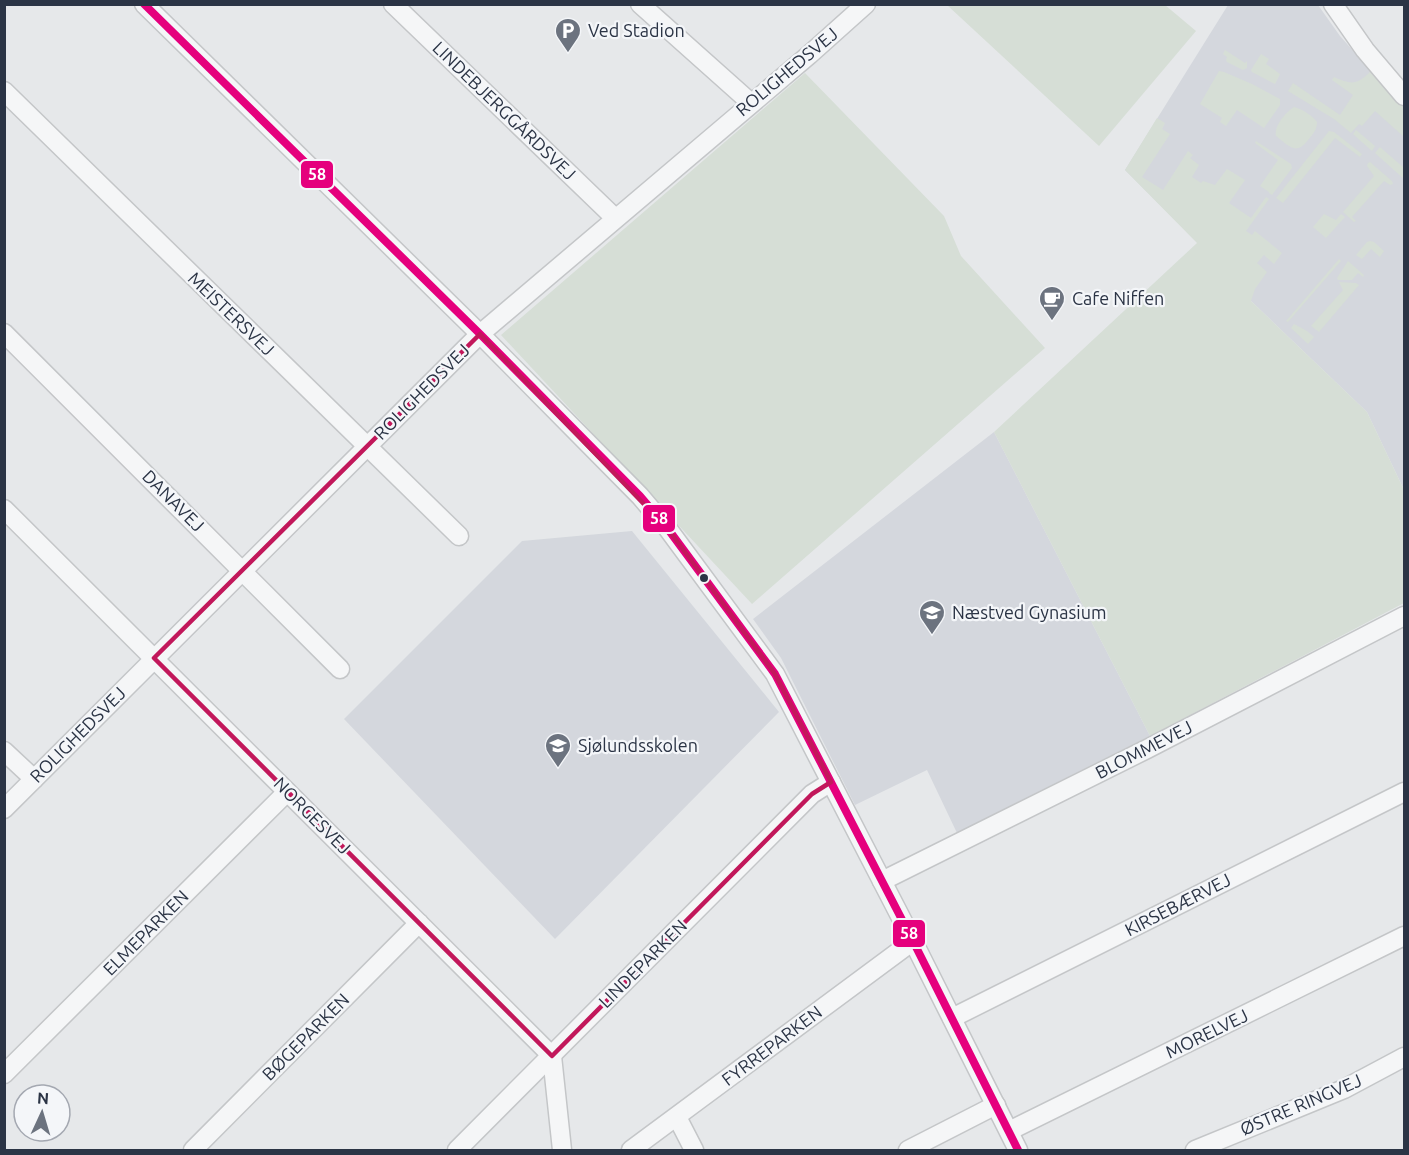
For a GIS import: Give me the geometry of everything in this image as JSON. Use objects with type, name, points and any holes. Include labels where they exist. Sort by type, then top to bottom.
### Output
[{"type":"street","points":[[144,4],[480,334],[640,496],[668,529],[775,674],[1018,1150]]},
{"type":"street","name":"LINDEBJERGGÅRDSVEJ","points":[[393,4],[615,218]]},
{"type":"street","points":[[640,4],[751,103]]},
{"type":"street","name":"ROLIGHEDSVEJ","points":[[4,808],[480,334],[866,4]]},
{"type":"street","points":[[1333,4],[1365,50],[1404,94]]},
{"type":"street","name":"MEISTERSVEJ","points":[[4,91],[459,536]]},
{"type":"street","name":"DANAVEJ","points":[[4,333],[340,669]]},
{"type":"street","name":"NORGESVEJ","points":[[4,509],[552,1056]]},
{"type":"street","name":"BLOMMEVEJ","points":[[882,881],[1147,749],[1404,616]]},
{"type":"street","points":[[4,751],[34,779]]},
{"type":"street","name":"LINDEPARKEN","points":[[457,1150],[812,794],[831,782]]},
{"type":"street","name":"ELMEPARKEN","points":[[4,1074],[287,792]]},
{"type":"street","name":"KIRSEBÆRVEJ","points":[[952,1018],[1404,792]]},
{"type":"street","name":"BØGEPARKEN","points":[[193,1150],[419,923]]},
{"type":"street","name":"MORELVEJ","points":[[1009,1131],[1404,936]]},
{"type":"street","name":"FYRREPARKEN","points":[[631,1150],[913,941]]},
{"type":"street","points":[[552,1056],[562,1150]]},
{"type":"street","name":"ØSTRE RINGVEJ","points":[[1195,1150],[1344,1089],[1404,1057]]},
{"type":"street","points":[[908,1150],[996,1105]]},
{"type":"street","points":[[677,1117],[694,1150]]},
{"type":"highlighted area","points":[[480,334],[668,529],[775,674],[831,782],[812,794],[552,1056],[154,658]]},
{"type":"shaded area","points":[[947,5],[1165,5],[1196,31],[1099,146]]},
{"type":"shaded area","points":[[1228,5],[1318,5],[1340,36],[1404,108],[1404,490],[1367,412],[1251,301],[1197,242],[1125,170]]},
{"type":"shaded area","points":[[1225,50],[1245,63],[1247,61],[1247,68],[1243,70],[1227,62],[1227,57],[1223,54]]},
{"type":"shaded area","points":[[1261,54],[1269,59],[1266,64],[1280,74],[1275,84],[1251,70]]},
{"type":"shaded area","points":[[1219,71],[1252,84],[1280,99],[1280,105],[1264,128],[1237,110],[1226,126],[1220,122],[1222,118],[1200,104]]},
{"type":"shaded area","points":[[1371,71],[1404,108],[1404,137],[1375,111],[1362,126],[1359,124],[1351,133],[1334,119],[1288,91],[1293,83],[1340,115],[1353,95],[1332,80],[1334,77],[1354,82],[1362,79]]},
{"type":"shaded area","points":[[805,73],[944,216],[961,256],[1045,348],[752,604],[501,335]]},
{"type":"shaded area","points":[[1294,107],[1307,113],[1317,122],[1312,136],[1300,148],[1292,148],[1276,136],[1281,120]]},
{"type":"shaded area","points":[[1157,118],[1165,123],[1162,129],[1170,134],[1142,177],[1163,190],[1188,151],[1193,155],[1190,158],[1199,165],[1192,177],[1201,183],[1203,181],[1215,185],[1227,169],[1245,180],[1229,203],[1251,218],[1266,197],[1269,199],[1246,231],[1252,235],[1255,231],[1282,253],[1274,264],[1264,255],[1257,263],[1267,272],[1255,289],[1251,301],[1367,412],[1404,490],[1404,603],[1150,736],[994,432],[1197,243],[1125,170]]},
{"type":"shaded area","points":[[1356,130],[1375,146],[1372,151],[1353,134]]},
{"type":"shaded area","points":[[1329,131],[1334,132],[1362,154],[1360,157],[1335,138],[1283,203],[1276,198]]},
{"type":"shaded area","points":[[1256,141],[1291,164],[1292,168],[1272,195],[1260,186],[1278,160],[1255,143]]},
{"type":"shaded area","points":[[1380,147],[1404,168],[1404,179],[1375,153]]},
{"type":"shaded area","points":[[1370,162],[1393,184],[1390,185],[1384,181],[1352,217],[1356,221],[1354,222],[1343,212],[1374,176],[1367,166]]},
{"type":"shaded area","points":[[1324,214],[1336,220],[1341,214],[1345,217],[1326,238],[1313,227]]},
{"type":"shaded area","points":[[1370,241],[1384,251],[1380,257],[1371,249],[1362,259],[1356,255],[1367,242]]},
{"type":"shaded area","points":[[1339,259],[1341,261],[1288,322],[1286,321]]},
{"type":"shaded area","points":[[1348,261],[1364,275],[1363,277],[1358,273],[1352,280],[1338,280],[1337,278]]},
{"type":"shaded area","points":[[1339,282],[1359,285],[1319,332],[1311,326],[1343,290]]},
{"type":"shaded area","points":[[1294,324],[1314,337],[1308,344],[1291,328]]},
{"type":"shaded area","name":"Næstved Gynasium","points":[[994,432],[1150,736],[957,833],[927,770],[855,805],[781,658],[753,619]]},
{"type":"shaded area","name":"Sjølundsskolen","points":[[632,531],[779,712],[555,939],[344,719],[522,541]]},
{"type":"transit line","name":"58","points":[[144,4],[480,334],[640,496],[668,529],[775,674],[1018,1150]]},
{"type":"place","name":"Ved Stadion","points":[[568,54]]},
{"type":"place","name":"Cafe Niffen","points":[[1052,322]]},
{"type":"place","name":"Næstved Gynasium","points":[[932,636]]},
{"type":"place","name":"Sjølundsskolen","points":[[558,769]]}]
